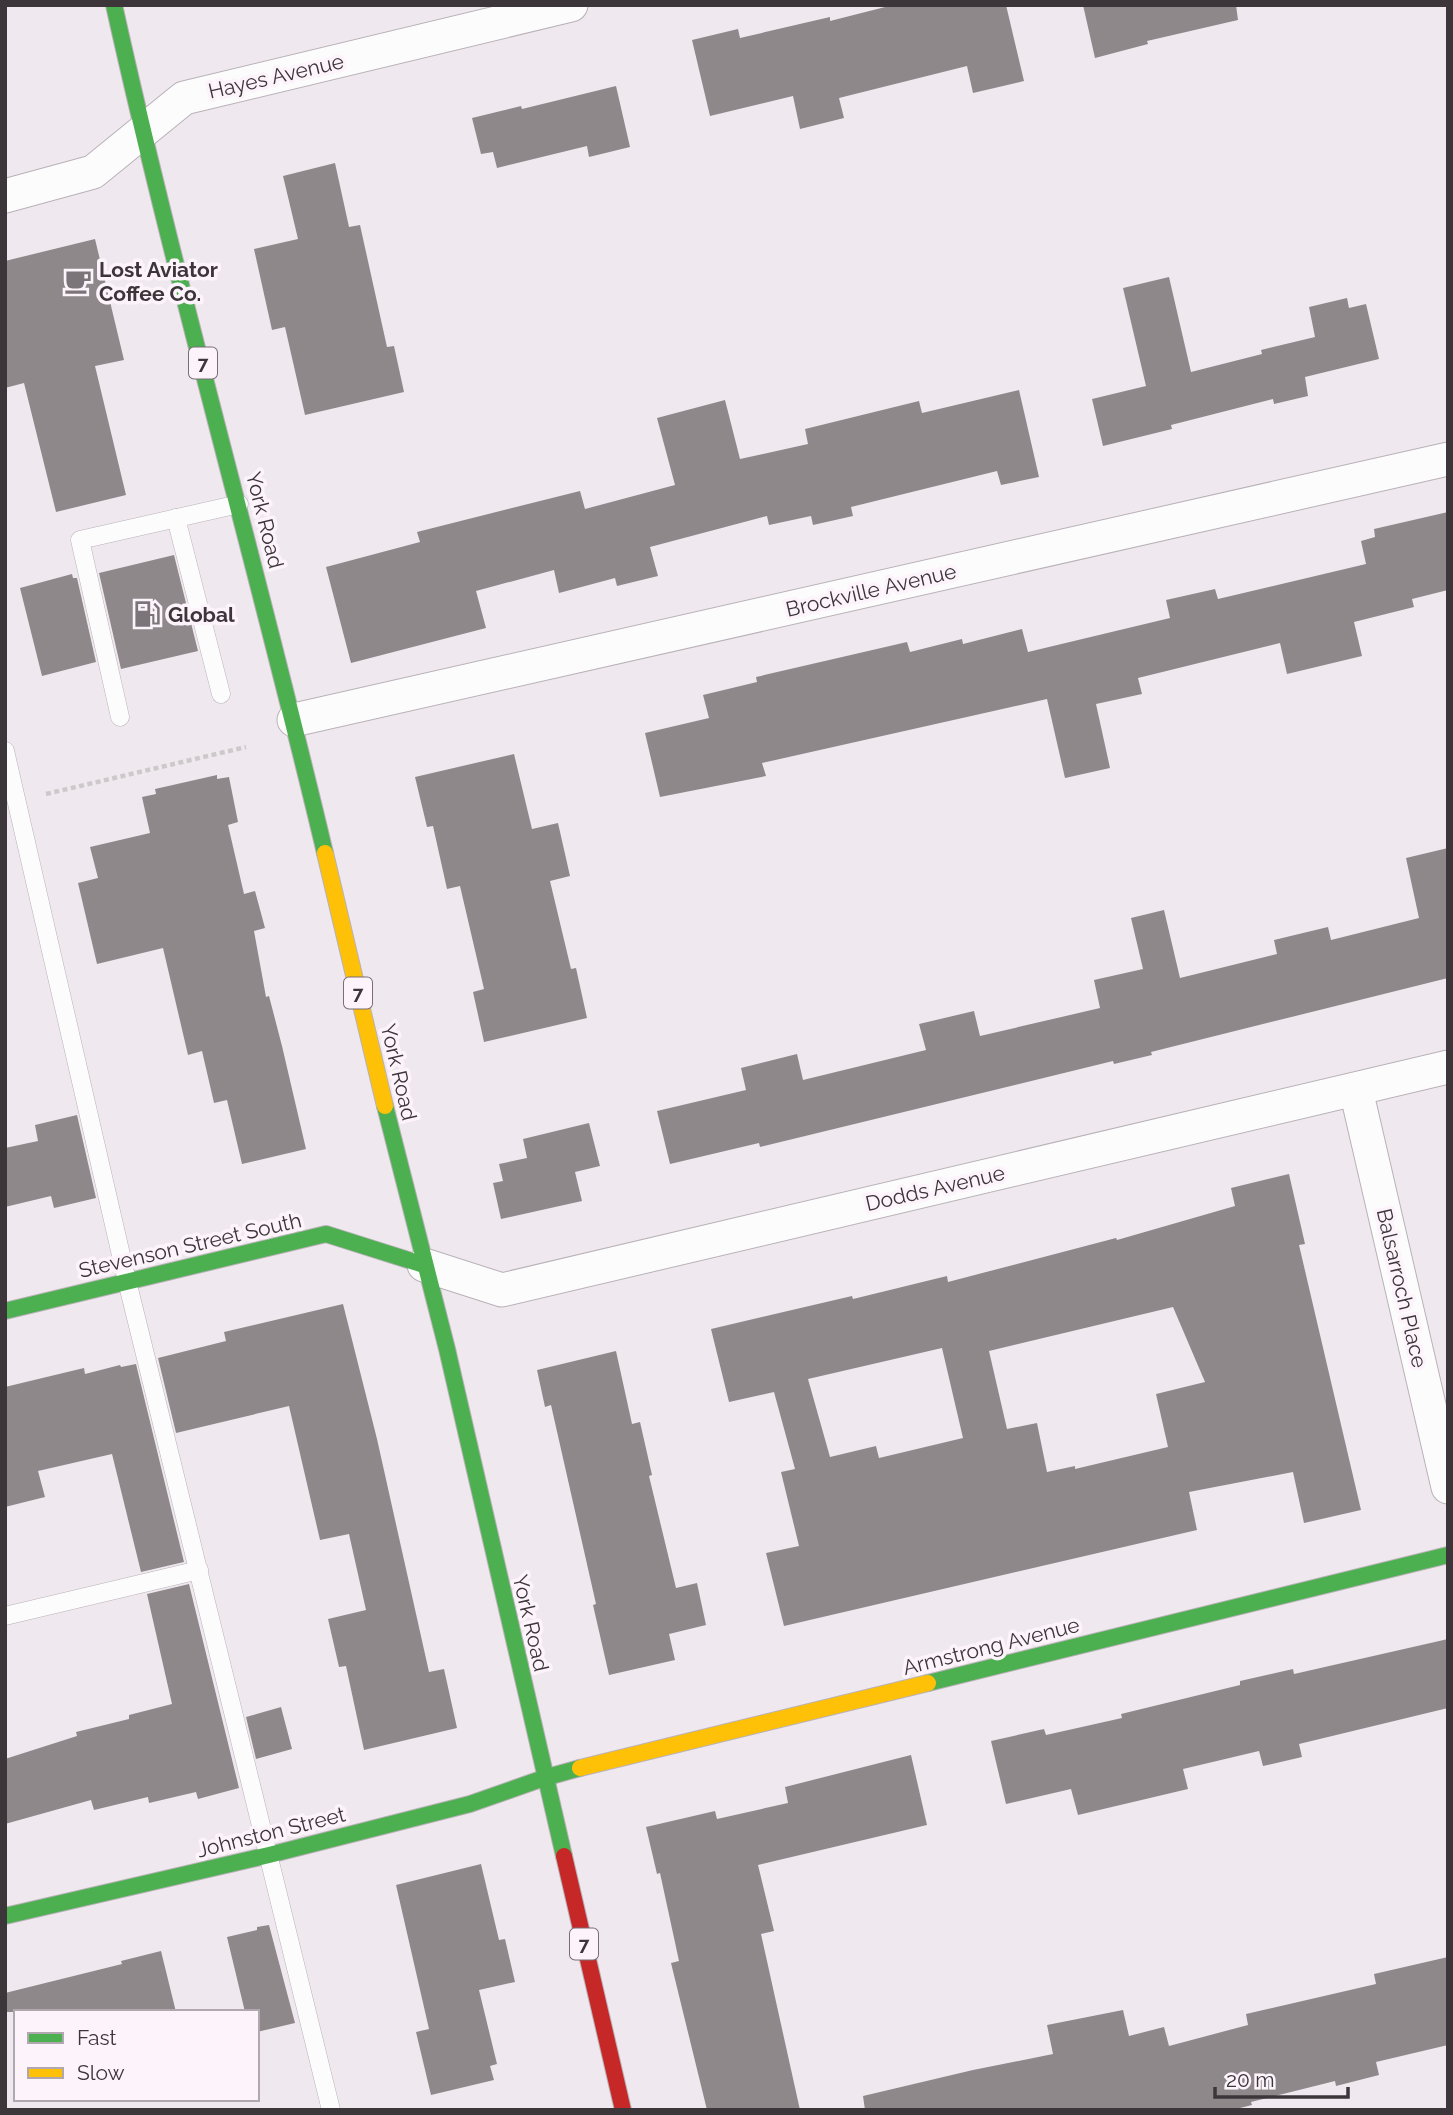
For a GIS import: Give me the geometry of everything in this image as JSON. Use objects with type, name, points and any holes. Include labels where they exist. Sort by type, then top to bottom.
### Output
[{"type":"main road","name":"York Road","points":[[114,5],[142,131],[239,504],[424,1265],[447,1349],[544,1778],[623,2110]]},
{"type":"main road","name":"Stevenson Street South","points":[[5,1311],[326,1234],[424,1265]]},
{"type":"main road","name":"Armstrong Avenue","points":[[544,1778],[1448,1555]]},
{"type":"main road","name":"Johnston Street","points":[[5,1916],[269,1855],[470,1804],[544,1778]]},
{"type":"street","name":"Hayes Avenue","points":[[5,196],[93,172],[184,98],[571,5]]},
{"type":"street","name":"Brockville Avenue","points":[[293,720],[1448,459]]},
{"type":"street","name":"Dodds Avenue","points":[[424,1265],[502,1290],[1448,1067]]},
{"type":"street","name":"Balsarroch Place","points":[[1356,1090],[1448,1486]]},
{"type":"lane","points":[[120,718],[80,540],[239,504]]},
{"type":"lane","points":[[176,518],[221,694]]},
{"type":"lane","points":[[5,751],[127,1281],[331,2110]]},
{"type":"lane","points":[[5,1616],[199,1570]]},
{"type":"path","points":[[16,801],[246,747]]},
{"type":"building","points":[[893,5],[1006,5],[1024,81],[973,93],[967,66],[839,98],[844,118],[800,129],[793,96],[710,116],[692,40],[738,29],[740,38],[830,17],[830,21]]},
{"type":"building","points":[[1083,5],[1236,5],[1238,20],[1147,41],[1148,44],[1095,58]]},
{"type":"building","points":[[616,86],[630,147],[589,157],[587,146],[497,168],[493,152],[481,154],[472,118]]},
{"type":"building","points":[[335,163],[349,227],[360,225],[387,347],[394,346],[404,392],[305,415],[285,327],[272,330],[254,249],[298,239],[283,176]]},
{"type":"building","points":[[95,239],[124,360],[95,366],[126,495],[56,512],[24,383],[5,388],[5,261]]},
{"type":"building","points":[[1169,277],[1191,372],[1262,354],[1261,350],[1315,337],[1309,307],[1347,298],[1349,308],[1366,304],[1379,359],[1305,377],[1308,396],[1274,404],[1273,399],[1171,425],[1172,429],[1103,446],[1092,399],[1146,386],[1123,288]]},
{"type":"building","points":[[1019,390],[1039,477],[1001,485],[997,471],[851,507],[853,516],[813,525],[811,516],[769,525],[767,516],[650,547],[658,576],[617,586],[615,578],[559,593],[554,570],[476,591],[486,628],[351,663],[326,567],[420,542],[417,532],[580,491],[585,509],[675,485],[657,418],[725,400],[740,459],[808,444],[805,429],[919,401],[922,413]]},
{"type":"building","points":[[1448,512],[1448,590],[1412,599],[1414,607],[1354,622],[1362,656],[1287,674],[1280,643],[1138,678],[1142,694],[1096,704],[1110,768],[1065,778],[1047,699],[762,763],[766,776],[660,797],[645,733],[709,718],[703,695],[757,682],[756,677],[907,642],[910,652],[962,639],[963,644],[1022,629],[1028,652],[1170,618],[1166,600],[1215,589],[1218,599],[1366,564],[1361,541],[1375,537],[1374,529]]},
{"type":"building","points":[[174,555],[198,651],[121,669],[99,573]]},
{"type":"building","points":[[72,574],[73,578],[77,578],[96,662],[42,676],[20,588]]},
{"type":"building","points":[[514,754],[532,829],[558,823],[570,876],[550,881],[571,969],[576,968],[587,1018],[484,1042],[473,992],[484,989],[460,886],[447,889],[433,826],[427,827],[415,777]]},
{"type":"building","points":[[217,775],[217,779],[229,777],[238,822],[228,825],[244,894],[255,891],[265,928],[254,931],[266,997],[269,996],[306,1149],[242,1164],[227,1100],[214,1103],[202,1051],[188,1055],[163,948],[97,964],[78,883],[98,878],[90,847],[150,833],[142,797],[156,794],[155,789]]},
{"type":"building","points":[[1448,848],[1448,978],[1151,1052],[1152,1055],[1114,1064],[1113,1061],[760,1147],[759,1143],[670,1164],[657,1111],[746,1090],[741,1068],[797,1054],[803,1080],[926,1050],[919,1024],[974,1011],[980,1036],[1100,1008],[1094,980],[1143,969],[1131,918],[1164,910],[1180,978],[1277,954],[1274,940],[1328,927],[1331,940],[1419,918],[1406,858]]},
{"type":"building","points":[[77,1115],[96,1198],[54,1208],[51,1196],[5,1207],[5,1148],[38,1141],[35,1125]]},
{"type":"building","points":[[589,1123],[600,1166],[575,1172],[582,1201],[501,1219],[493,1183],[503,1181],[499,1164],[527,1158],[523,1139]]},
{"type":"building","points":[[1289,1174],[1305,1244],[1299,1245],[1361,1510],[1304,1523],[1293,1472],[1189,1492],[1197,1530],[784,1626],[766,1553],[799,1546],[781,1472],[795,1469],[774,1392],[729,1402],[711,1329],[947,1276],[948,1282],[1116,1238],[1117,1240],[1235,1206],[1231,1188]],"holes":[[[1173,1307],[1205,1382],[1156,1394],[1168,1447],[1075,1469],[1075,1466],[1047,1472],[1037,1423],[1007,1429],[989,1351]],[[942,1348],[963,1438],[879,1458],[876,1446],[830,1457],[808,1379]]]},
{"type":"building","points":[[343,1304],[377,1439],[429,1672],[444,1669],[457,1728],[364,1750],[346,1666],[339,1667],[328,1619],[366,1610],[349,1534],[320,1540],[289,1406],[176,1433],[158,1358],[226,1341],[224,1332]]},
{"type":"building","points":[[616,1351],[632,1424],[640,1422],[652,1475],[649,1476],[676,1588],[697,1583],[706,1625],[669,1634],[675,1660],[609,1675],[593,1605],[596,1604],[551,1405],[545,1407],[537,1370]]},
{"type":"building","points":[[136,1364],[184,1562],[141,1572],[112,1454],[38,1471],[45,1497],[5,1507],[5,1387],[84,1368],[85,1374]]},
{"type":"building","points":[[189,1584],[239,1788],[198,1799],[196,1792],[149,1803],[148,1797],[94,1810],[91,1800],[5,1824],[5,1759],[77,1736],[76,1732],[129,1719],[129,1715],[172,1704],[147,1594]]},
{"type":"building","points":[[1448,1639],[1448,1708],[1299,1744],[1302,1757],[1263,1766],[1259,1751],[1183,1769],[1188,1789],[1078,1815],[1071,1789],[1006,1804],[991,1741],[1044,1729],[1046,1735],[1122,1718],[1121,1714],[1240,1685],[1240,1681],[1293,1669],[1294,1674]]},
{"type":"building","points":[[281,1707],[292,1749],[256,1759],[246,1717]]},
{"type":"building","points":[[911,1755],[927,1825],[758,1865],[774,1931],[761,1934],[800,2110],[707,2110],[671,1963],[679,1961],[660,1873],[657,1874],[646,1827],[715,1811],[717,1819],[788,1803],[785,1787]]},
{"type":"building","points":[[481,1864],[499,1940],[505,1939],[515,1982],[479,1990],[497,2064],[490,2066],[494,2080],[431,2095],[416,2032],[429,2029],[396,1885]]},
{"type":"building","points":[[269,1925],[295,2023],[259,2032],[259,2010],[245,2010],[227,1937],[257,1930],[257,1927]]},
{"type":"building","points":[[161,1951],[176,2010],[5,2012],[5,1993],[122,1964],[121,1961]]},
{"type":"building","points":[[1448,1957],[1448,2045],[1376,2062],[1379,2075],[1336,2086],[1335,2081],[1251,2102],[1252,2105],[1232,2110],[865,2110],[863,2096],[1053,2054],[1047,2025],[1123,2010],[1129,2036],[1164,2027],[1169,2046],[1248,2025],[1246,2014],[1376,1984],[1374,1974]]},
{"type":"traffic: fast","points":[[114,5],[164,218],[325,853]]},
{"type":"traffic: fast","points":[[385,1106],[447,1349],[564,1856]]},
{"type":"traffic: fast","points":[[5,1311],[326,1234],[424,1265]]},
{"type":"traffic: fast","points":[[928,1683],[1448,1555]]},
{"type":"traffic: fast","points":[[5,1916],[269,1855],[470,1804],[580,1768]]},
{"type":"traffic: slow","points":[[325,853],[385,1106]]},
{"type":"traffic: slow","points":[[580,1768],[928,1683]]},
{"type":"traffic: jam","points":[[564,1856],[623,2110]]},
{"type":"place","name":"Lost Aviator Coffee Co.","points":[[78,281]]},
{"type":"place","name":"Global","points":[[147,614]]}]
